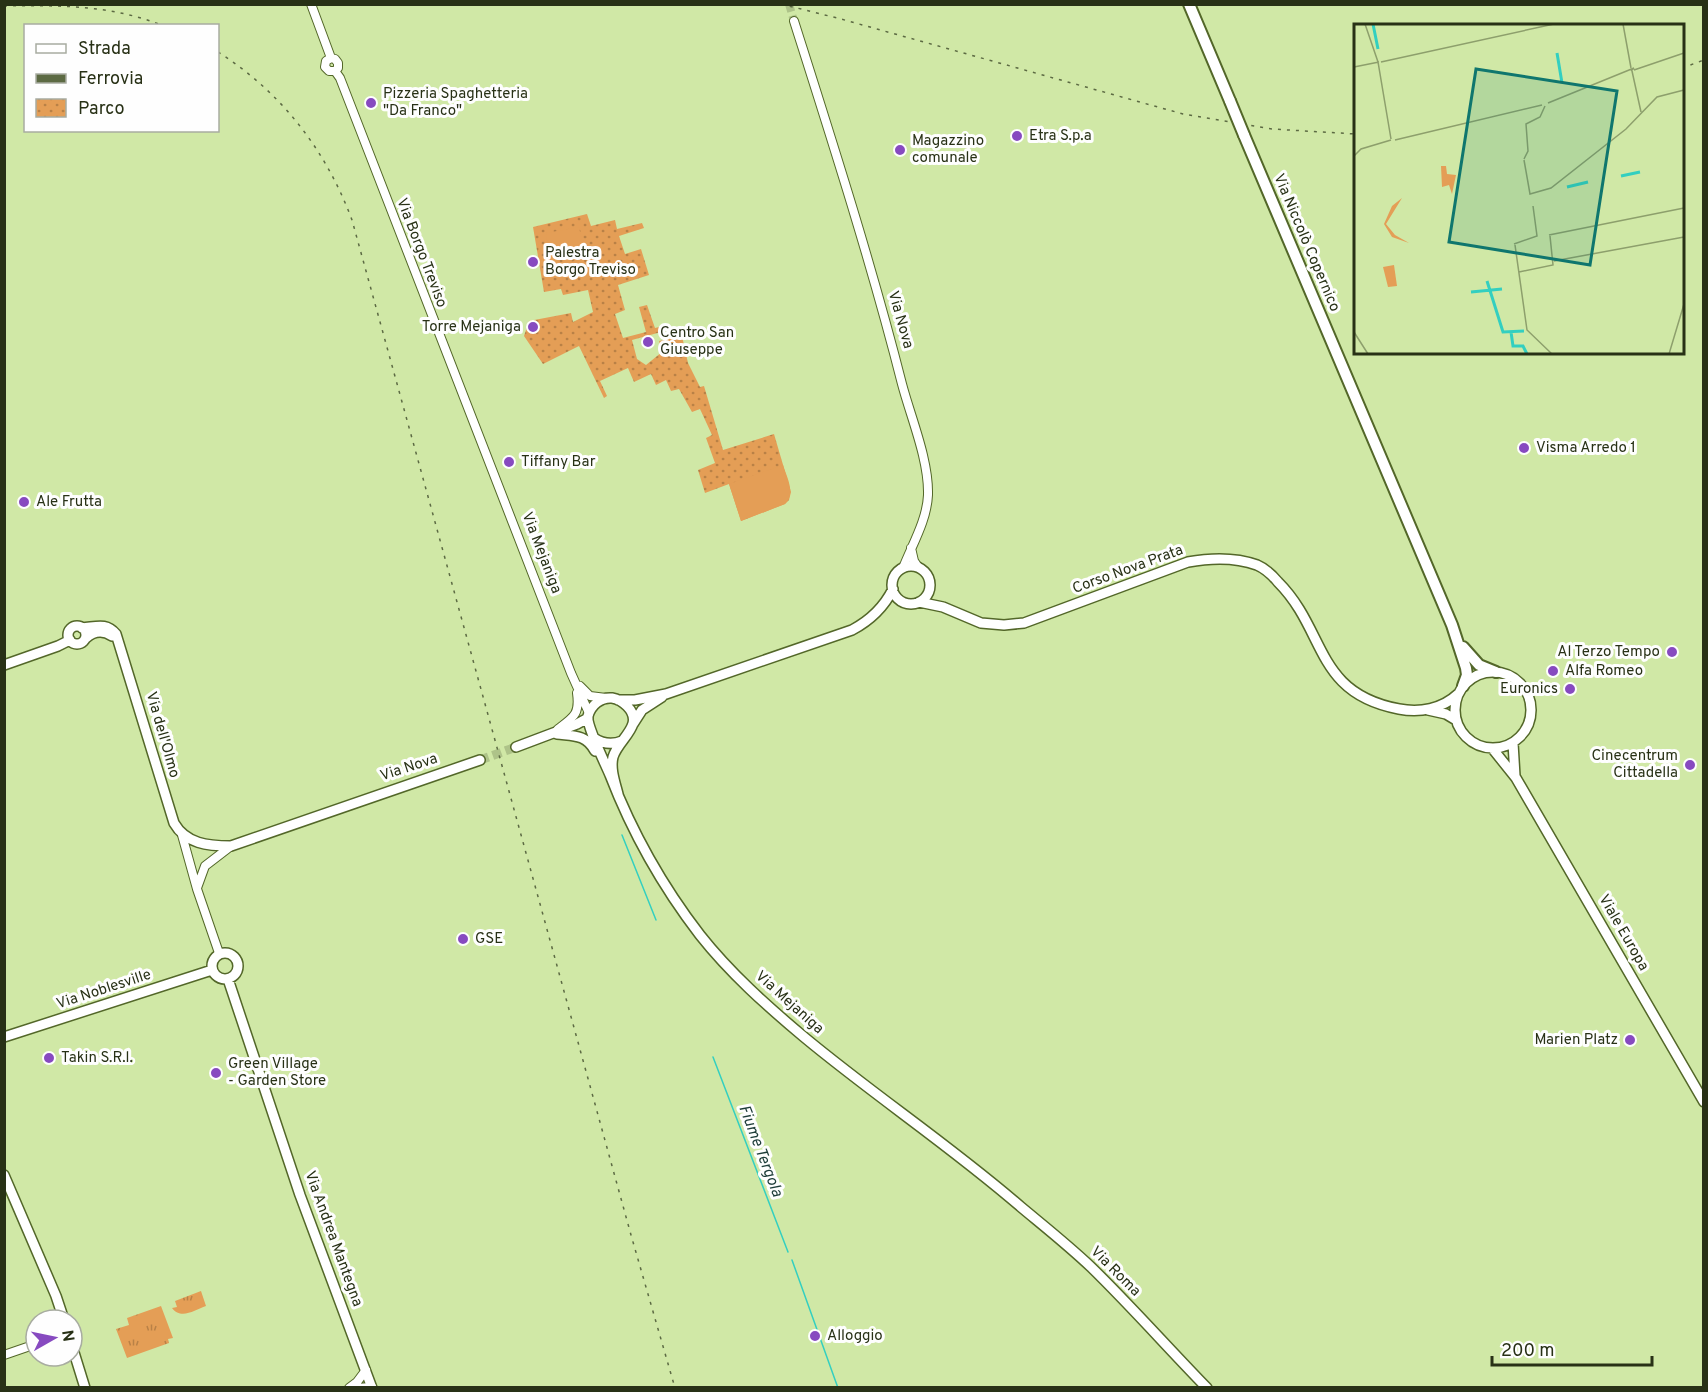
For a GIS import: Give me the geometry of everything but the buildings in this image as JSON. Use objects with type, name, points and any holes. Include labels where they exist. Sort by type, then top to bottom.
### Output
[{"type":"highway","name":"Via Niccolò Copernico","points":[[1189,4],[1452,625],[1467,675],[1461,690]]},
{"type":"highway","name":"Via Niccolò Copernico","points":[[1452,625],[1475,662],[1496,672]]},
{"type":"main road","name":"Corso Nova Prata","points":[[919,602],[954,611],[981,623],[1004,625],[1024,623],[1188,562],[1224,559],[1257,565],[1275,578],[1289,593],[1331,671],[1347,686],[1364,699],[1386,707],[1406,711],[1428,710]]},
{"type":"main road","points":[[903,568],[918,567],[927,574],[930,590],[919,602]]},
{"type":"main road","name":"Via Nova","points":[[874,614],[893,589],[895,574],[903,568]]},
{"type":"main road","points":[[893,589],[903,602]]},
{"type":"main road","name":"Corso Nova Prata","points":[[930,590],[954,611]]},
{"type":"main road","name":"Via Nova","points":[[618,700],[635,700],[666,694],[852,630],[888,607],[903,602],[913,604],[919,602]]},
{"type":"main road","points":[[96,625],[108,630],[95,632],[80,644],[70,640],[71,629],[76,627],[96,625]]},
{"type":"main road","points":[[82,628],[86,638]]},
{"type":"main road","name":"Via dell'Olmo","points":[[108,630],[119,641],[168,808],[182,835]]},
{"type":"main road","points":[[4,665],[70,640]]},
{"type":"main road","points":[[1428,710],[1451,701],[1461,690],[1478,675],[1496,672],[1515,679],[1522,686],[1531,704],[1527,728],[1506,746],[1484,747],[1469,740],[1456,720],[1455,707],[1461,690]]},
{"type":"main road","name":"Via Nova","points":[[633,724],[642,710],[666,694]]},
{"type":"main road","points":[[516,747],[577,724],[588,715],[596,703],[607,699]]},
{"type":"main road","name":"Via Mejaniga","points":[[607,699],[618,700]]},
{"type":"main road","points":[[618,700],[630,709],[633,724]]},
{"type":"main road","points":[[1428,710],[1446,714],[1456,720]]},
{"type":"main road","name":"Via Mejaniga","points":[[588,715],[592,735],[639,839],[675,899],[701,936],[772,1010],[832,1060],[995,1184]]},
{"type":"main road","name":"Via Mejaniga","points":[[618,794],[612,760],[633,724]]},
{"type":"main road","points":[[556,732],[575,731],[592,735],[611,744],[622,741]]},
{"type":"main road","name":"Via Mejaniga","points":[[556,732],[587,739],[612,781]]},
{"type":"main road","name":"Viale Europa","points":[[1513,742],[1513,768],[1516,778]]},
{"type":"main road","name":"Viale Europa","points":[[1492,748],[1516,778],[1704,1102]]},
{"type":"main road","name":"Via Nova","points":[[231,846],[480,760]]},
{"type":"main road","points":[[182,835],[205,844],[231,846]]},
{"type":"main road","points":[[219,953],[231,953],[238,962],[237,972],[228,979],[218,977],[212,970],[213,960],[219,953]]},
{"type":"main road","name":"Via Noblesville","points":[[4,1037],[212,970]]},
{"type":"main road","name":"Via Andrea Mantegna","points":[[228,979],[300,1195],[366,1370],[366,1385]]},
{"type":"main road","points":[[4,1175],[60,1308]]},
{"type":"main road","name":"Via Roma","points":[[995,1184],[1091,1267],[1207,1388]]},
{"type":"main road","points":[[79,1368],[86,1388]]},
{"type":"street","name":"Via Borgo Treviso","points":[[311,4],[331,58],[326,61],[325,67],[329,72],[335,71],[340,78],[483,444]]},
{"type":"street","name":"Via Nova","points":[[794,21],[887,328],[928,480],[927,506],[921,527],[903,568]]},
{"type":"street","name":"Via Mejaniga","points":[[483,444],[588,715]]},
{"type":"street","points":[[911,548],[918,567]]},
{"type":"street","name":"Via Mejaniga","points":[[571,673],[581,688],[590,696],[607,699]]},
{"type":"street","name":"Via Mejaniga","points":[[556,732],[572,720],[577,712],[577,688]]},
{"type":"street","name":"Via dell'Olmo","points":[[182,835],[197,889],[219,953]]},
{"type":"street","points":[[188,855],[193,847],[205,844],[212,857],[197,889]]},
{"type":"street","points":[[191,866],[207,865],[231,846]]},
{"type":"street","points":[[4,1354],[24,1348]]},
{"type":"street","points":[[349,1388],[366,1385]]},
{"type":"green space","points":[[587,214],[591,226],[615,220],[617,229],[642,223],[644,228],[619,236],[625,254],[641,249],[649,275],[618,285],[625,310],[615,314],[623,338],[646,332],[639,307],[647,305],[655,328],[659,327],[661,332],[632,340],[637,359],[646,365],[662,352],[659,341],[682,336],[688,363],[700,387],[704,386],[723,450],[774,434],[791,492],[785,504],[741,521],[729,484],[705,493],[698,470],[715,463],[706,438],[712,435],[700,409],[692,412],[679,389],[671,391],[666,380],[656,385],[651,374],[634,382],[628,368],[600,381],[607,396],[604,398],[579,346],[543,364],[524,336],[529,321],[571,313],[573,322],[593,312],[588,290],[563,295],[561,289],[544,292],[533,227]]},
{"type":"green space","points":[[579,227],[583,246],[549,253],[546,233]]},
{"type":"green space","points":[[584,259],[586,271],[563,276],[560,264]]},
{"type":"green space","points":[[783,465],[790,485],[790,495],[785,504],[741,521],[729,484]]},
{"type":"green space","points":[[201,1291],[206,1306],[184,1314],[172,1308],[177,1307],[175,1301]]},
{"type":"green space","points":[[161,1306],[173,1338],[168,1339],[169,1343],[127,1358],[116,1329],[129,1325],[127,1318]]},
{"type":"waterway","name":"Fiume Tergola","points":[[622,835],[656,920]]},
{"type":"waterway","name":"Fiume Tergola","points":[[713,1057],[788,1252]]},
{"type":"waterway","name":"Fiume Tergola","points":[[792,1260],[838,1388]]},
{"type":"tunnel","points":[[789,4],[794,21]]},
{"type":"tunnel","points":[[480,760],[516,747]]},
{"type":"railway","points":[[781,4],[1183,114],[1272,129],[1354,134]]},
{"type":"railway","points":[[4,6],[65,6],[105,10],[158,24]]},
{"type":"railway","points":[[219,53],[262,85],[299,125],[329,170],[352,220],[675,1388]]},
{"type":"railway","points":[[1684,67],[1704,60]]},
{"type":"place","name":"Pizzeria Spaghetteria \"Da Franco\"","points":[[371,103]]},
{"type":"place","name":"Etra S.p.a","points":[[1017,136]]},
{"type":"place","name":"Magazzino comunale","points":[[900,150]]},
{"type":"place","name":"Palestra Borgo Treviso","points":[[533,262]]},
{"type":"place","name":"Torre Mejaniga","points":[[533,327]]},
{"type":"place","name":"Centro San Giuseppe","points":[[648,342]]},
{"type":"place","name":"Visma Arredo 1","points":[[1524,448]]},
{"type":"place","name":"Tiffany Bar","points":[[509,462]]},
{"type":"place","name":"Ale Frutta","points":[[24,502]]},
{"type":"place","name":"Al Terzo Tempo","points":[[1672,652]]},
{"type":"place","name":"Alfa Romeo","points":[[1553,671]]},
{"type":"place","name":"Euronics","points":[[1570,689]]},
{"type":"place","name":"Cinecentrum Cittadella","points":[[1690,765]]},
{"type":"place","name":"GSE","points":[[463,939]]},
{"type":"place","name":"Marien Platz","points":[[1630,1040]]},
{"type":"place","name":"Takin S.R.l.","points":[[49,1058]]},
{"type":"place","name":"Green Village - Garden Store","points":[[216,1073]]},
{"type":"place","name":"Alloggio","points":[[815,1336]]}]
